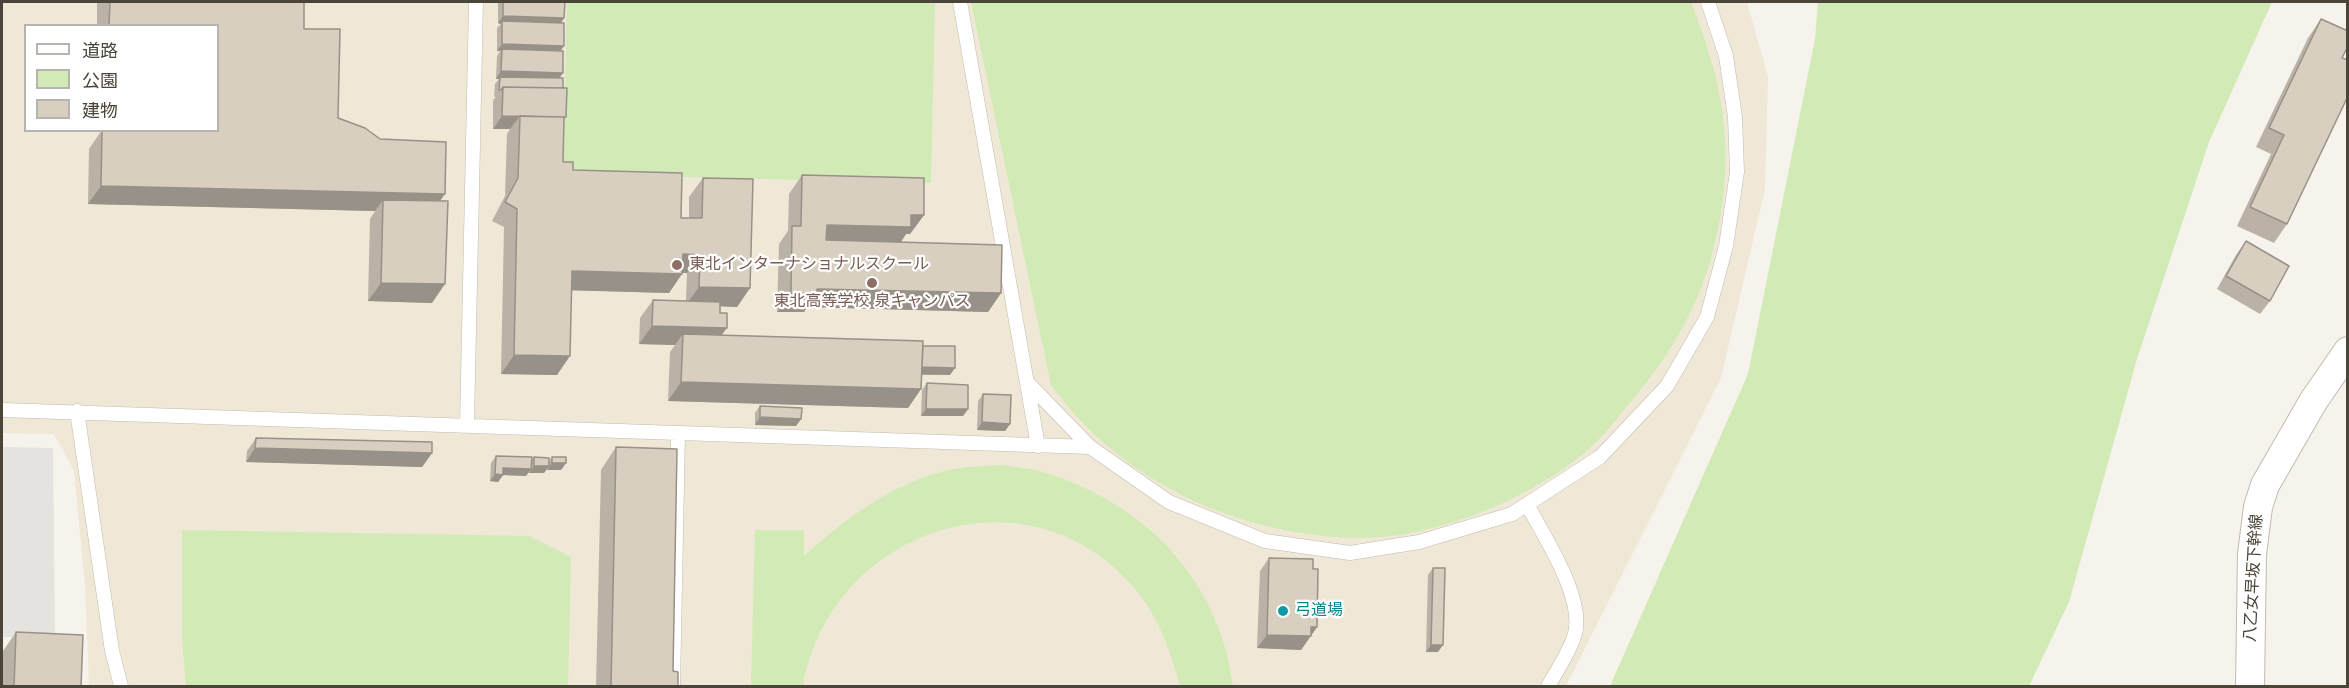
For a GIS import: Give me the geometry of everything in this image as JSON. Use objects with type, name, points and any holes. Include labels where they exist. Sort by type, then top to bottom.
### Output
[{"type":"street","name":"八乙女早坂下幹線","points":[[2250,687],[2252,554],[2258,507],[2265,485],[2286,447],[2314,400],[2348,351]]},
{"type":"lane","points":[[466,425],[476,2]]},
{"type":"lane","points":[[960,2],[1038,446]]},
{"type":"lane","points":[[1027,382],[1090,447],[1169,502],[1264,542],[1350,553],[1419,542],[1512,514],[1600,457],[1667,387],[1707,317],[1726,246],[1737,172],[1735,117],[1726,56],[1708,2]]},
{"type":"lane","points":[[2,410],[1090,447]]},
{"type":"lane","points":[[77,411],[112,651],[121,687]]},
{"type":"lane","points":[[673,687],[678,433]]},
{"type":"lane","points":[[1527,504],[1572,592],[1577,617],[1575,636],[1548,687]]},
{"type":"shaded area","name":"東北高等学校 泉キャンパス","points":[[2,2],[1747,2],[1768,77],[1765,189],[1721,378],[1566,686],[89,686],[85,587],[74,471],[54,434],[2,433]]},
{"type":"shaded area","points":[[2,447],[53,448],[55,638],[2,637]]},
{"type":"green space","points":[[567,2],[935,2],[931,183],[563,174]]},
{"type":"green space","points":[[971,2],[1691,2],[1716,77],[1726,152],[1725,179],[1717,235],[1702,286],[1692,310],[1666,355],[1604,434],[1574,461],[1508,501],[1435,527],[1411,533],[1364,538],[1290,531],[1265,526],[1221,512],[1171,489],[1126,461],[1086,426],[1051,385]]},
{"type":"green space","points":[[1818,2],[2272,2],[2209,142],[2137,359],[2069,602],[2029,686],[1610,686],[1748,374],[1815,39]]},
{"type":"green space","points":[[1004,465],[1044,472],[1080,486],[1109,501],[1136,519],[1160,540],[1182,563],[1200,590],[1215,619],[1226,651],[1233,686],[1180,686],[1167,644],[1147,604],[1128,581],[1084,546],[1034,527],[984,523],[934,533],[888,555],[849,589],[820,633],[803,686],[751,686],[755,530],[804,530],[804,556],[859,512],[900,487],[944,471]]},
{"type":"green space","points":[[182,530],[529,536],[571,557],[568,686],[186,686],[182,637]]},
{"type":"building","points":[[110,2],[304,2],[304,29],[340,29],[338,118],[365,128],[380,139],[446,142],[445,194],[101,186],[102,132],[219,132],[219,24],[109,24]]},
{"type":"building","points":[[503,2],[565,2],[564,18],[503,16]]},
{"type":"building","points":[[2321,19],[2348,31],[2348,46],[2342,58],[2348,60],[2348,96],[2287,224],[2250,207],[2284,135],[2269,128]]},
{"type":"building","points":[[502,21],[564,23],[564,46],[502,44]]},
{"type":"building","points":[[502,49],[563,51],[563,73],[501,71]]},
{"type":"building","points":[[500,77],[563,78],[563,88],[503,87],[499,90]]},
{"type":"building","points":[[503,87],[567,88],[566,117],[502,116]]},
{"type":"building","points":[[520,116],[564,117],[563,162],[573,162],[573,170],[682,173],[681,218],[702,218],[703,178],[753,179],[750,288],[699,287],[700,255],[683,254],[682,274],[572,271],[570,356],[514,355],[517,209],[505,202],[518,178]]},
{"type":"building","points":[[802,175],[924,178],[924,215],[911,215],[911,227],[827,225],[826,240],[1002,245],[1001,293],[817,289],[817,294],[791,293],[792,226],[801,226]]},
{"type":"building","points":[[383,200],[448,201],[445,284],[381,283]]},
{"type":"building","points":[[2246,241],[2289,266],[2270,301],[2226,276]]},
{"type":"building","points":[[653,300],[720,302],[720,313],[727,313],[727,328],[652,326]]},
{"type":"building","points":[[683,334],[923,341],[921,389],[681,382]]},
{"type":"building","points":[[923,346],[955,346],[955,368],[922,367]]},
{"type":"building","points":[[927,383],[968,385],[968,409],[926,409]]},
{"type":"building","points":[[983,394],[1011,395],[1010,424],[982,422]]},
{"type":"building","points":[[760,406],[802,408],[801,419],[760,417]]},
{"type":"building","points":[[256,438],[432,442],[432,453],[255,448]]},
{"type":"building","points":[[616,447],[677,449],[673,671],[678,672],[678,687],[611,687]]},
{"type":"building","points":[[496,456],[532,457],[531,469],[503,468],[503,475],[495,474]]},
{"type":"building","points":[[534,457],[549,458],[549,466],[534,466]]},
{"type":"building","points":[[552,457],[566,457],[566,463],[552,463]]},
{"type":"building","name":"弓道場","points":[[1269,558],[1313,559],[1313,569],[1318,569],[1317,627],[1311,627],[1311,636],[1267,635]]},
{"type":"building","points":[[1433,568],[1445,568],[1443,645],[1431,645]]},
{"type":"building","points":[[16,632],[83,635],[81,687],[14,687]]},
{"type":"place","name":"東北インターナショナルスクール","points":[[677,265]]},
{"type":"place","name":"東北高等学校 泉キャンパス","points":[[872,283]]},
{"type":"place","name":"弓道場","points":[[1283,611]]}]
